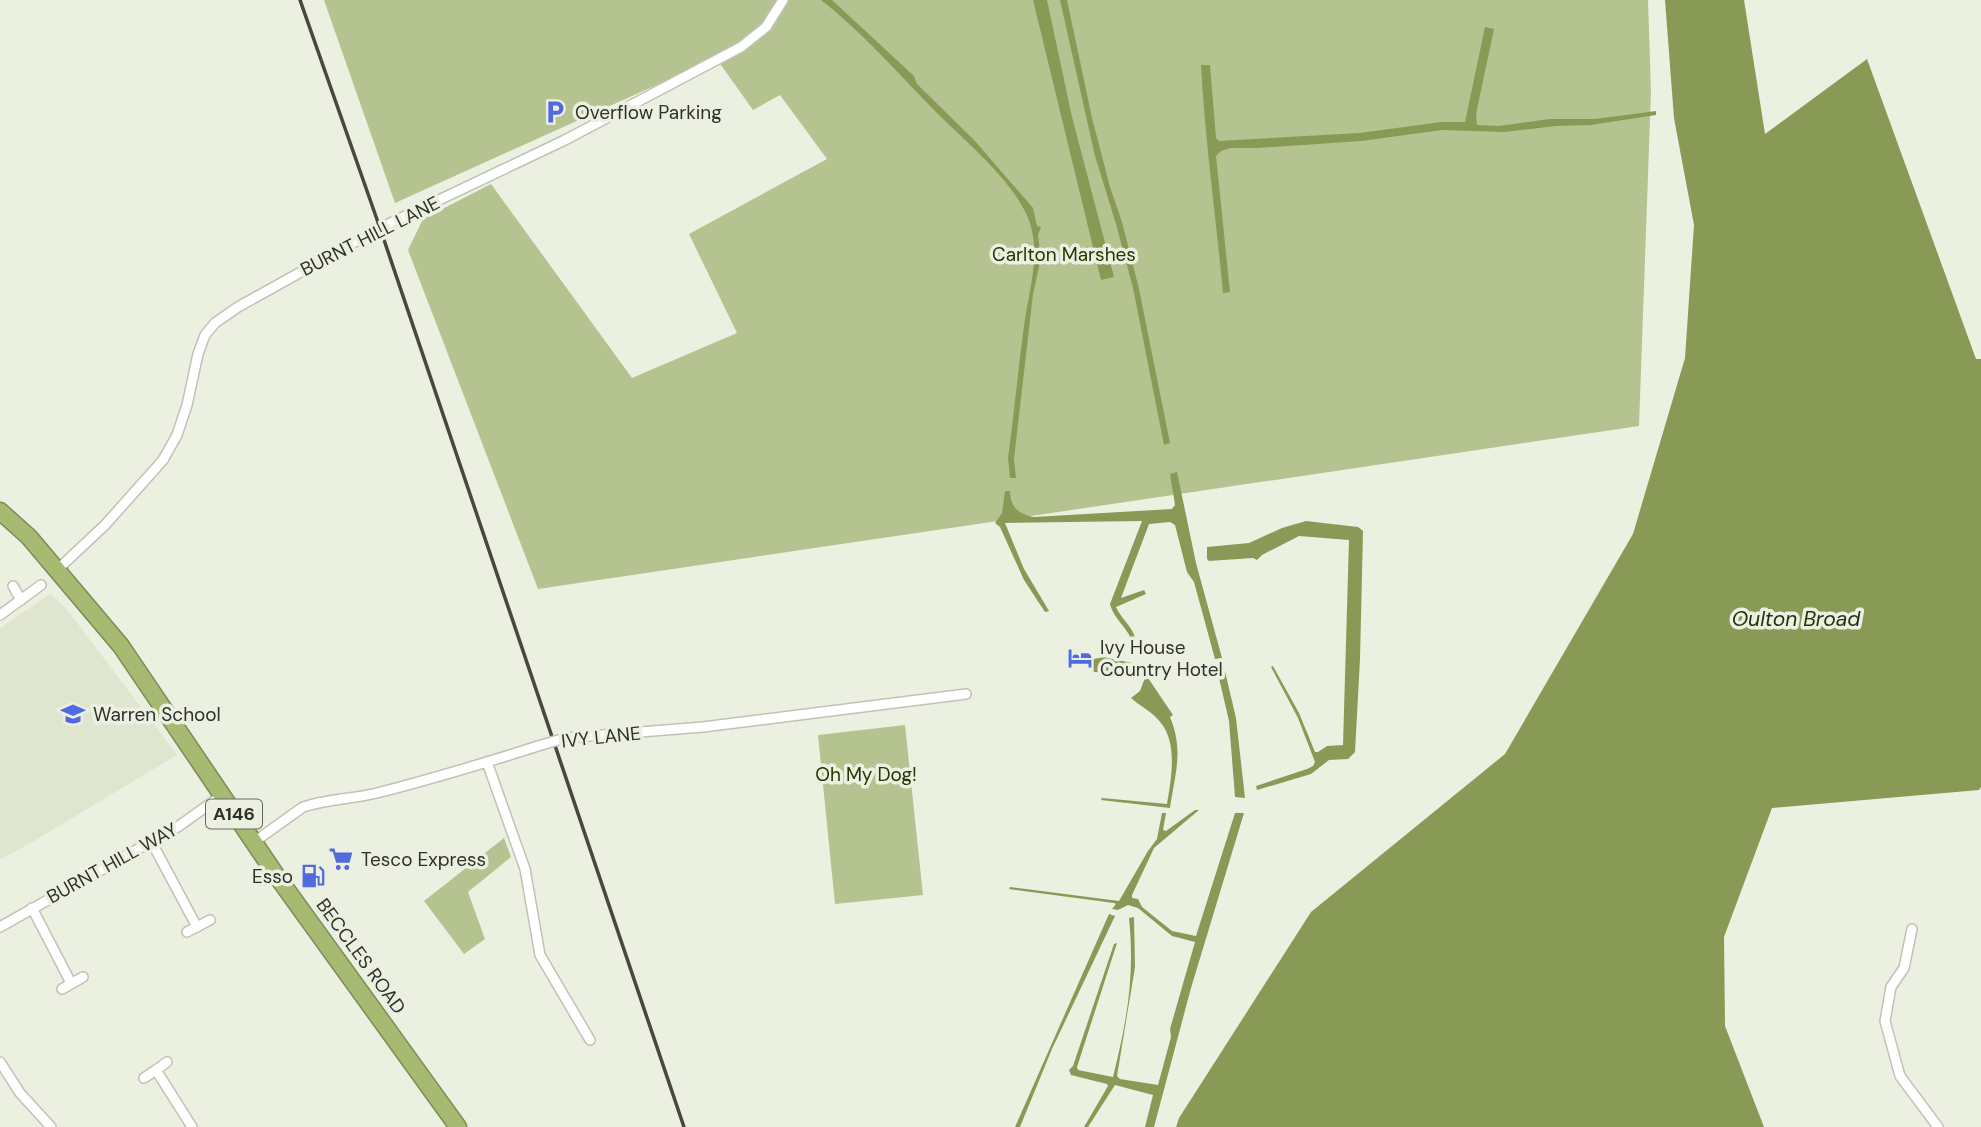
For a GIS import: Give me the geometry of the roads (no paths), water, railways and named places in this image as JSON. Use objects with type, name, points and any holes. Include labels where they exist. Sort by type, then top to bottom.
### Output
[{"type":"highway","name":"BECCLES ROAD","points":[[0,511],[29,537],[121,646],[221,796],[458,1127]]},
{"type":"street","name":"BURNT HILL LANE","points":[[57,570],[105,525],[163,460],[177,435],[205,335],[215,323],[238,307],[380,228],[565,140],[741,47],[766,27],[783,0]]},
{"type":"street","points":[[0,615],[41,585]]},
{"type":"street","points":[[13,586],[21,600]]},
{"type":"street","name":"IVY LANE","points":[[254,842],[303,807],[372,794],[565,738],[703,727],[966,694]]},
{"type":"street","points":[[487,762],[525,869],[540,955],[590,1040]]},
{"type":"street","name":"BURNT HILL WAY","points":[[0,927],[179,826],[221,796]]},
{"type":"street","points":[[151,841],[197,927]]},
{"type":"street","points":[[32,908],[71,983]]},
{"type":"street","points":[[187,932],[210,920]]},
{"type":"street","points":[[1912,929],[1904,968],[1891,988],[1885,1021],[1900,1076],[1938,1127]]},
{"type":"street","points":[[61,989],[83,977]]},
{"type":"street","points":[[0,1062],[20,1093],[47,1126]]},
{"type":"street","points":[[145,1078],[167,1062]]},
{"type":"street","points":[[156,1070],[192,1127]]},
{"type":"water","points":[[821,0],[832,0],[914,76],[917,84],[975,141],[1033,208],[1037,226],[1041,227],[1038,235],[1041,258],[1033,294],[1014,459],[1016,478],[1010,478],[1008,458],[1034,255],[1032,231],[1027,215],[1005,181],[990,165],[865,38]]},
{"type":"water","points":[[1033,0],[1047,0],[1072,117],[1114,277],[1101,280]]},
{"type":"water","points":[[1060,0],[1067,0],[1092,118],[1139,289],[1170,443],[1164,445],[1133,288],[1095,156]]},
{"type":"water","name":"Oulton Broad","points":[[1665,0],[1744,0],[1765,134],[1867,59],[1976,359],[1981,359],[1981,787],[1979,790],[1772,808],[1724,937],[1725,1026],[1764,1127],[1176,1127],[1179,1118],[1311,912],[1505,754],[1633,534],[1685,358],[1694,225],[1674,118]]},
{"type":"water","points":[[1485,27],[1494,29],[1476,114],[1477,125],[1499,126],[1550,119],[1595,119],[1656,111],[1656,115],[1591,125],[1504,132],[1442,130],[1361,141],[1230,148],[1221,151],[1216,156],[1230,292],[1223,293],[1201,65],[1210,65],[1216,138],[1219,141],[1360,133],[1441,122],[1465,122]]},
{"type":"water","points":[[1177,472],[1196,563],[1222,658],[1215,659],[1194,582],[1187,572],[1175,525],[1170,522],[1149,524],[1121,598],[1144,590],[1146,594],[1116,607],[1132,630],[1136,646],[1110,604],[1142,521],[1005,523],[1024,569],[1049,611],[1045,612],[1024,580],[1000,527],[995,523],[1002,513],[1005,491],[1010,491],[1016,509],[1034,517],[1172,509],[1175,505],[1170,474]]},
{"type":"water","points":[[1306,521],[1358,527],[1363,531],[1355,752],[1348,759],[1329,760],[1311,774],[1257,790],[1256,786],[1307,769],[1315,762],[1298,718],[1271,667],[1273,666],[1299,713],[1315,752],[1327,746],[1343,745],[1349,540],[1299,536],[1257,560],[1209,561],[1207,547],[1249,543],[1282,528]]},
{"type":"water","points":[[1103,657],[1132,663],[1143,671],[1094,672],[1094,659]]},
{"type":"water","points":[[1223,663],[1236,718],[1245,798],[1235,797],[1229,721],[1216,665]]},
{"type":"water","points":[[1146,675],[1173,715],[1170,717],[1177,741],[1177,752],[1170,808],[1101,800],[1167,804],[1172,762],[1170,741],[1158,719],[1131,698],[1140,691]]},
{"type":"water","points":[[1195,810],[1199,810],[1154,848],[1132,895],[1142,907],[1172,931],[1196,936],[1235,813],[1244,813],[1191,988],[1154,1127],[1145,1127],[1153,1095],[1115,1085],[1088,1127],[1084,1127],[1108,1086],[1071,1075],[1069,1070],[1073,1066],[1114,944],[1117,943],[1077,1067],[1078,1070],[1113,1077],[1130,979],[1129,918],[1134,917],[1135,967],[1117,1076],[1120,1079],[1158,1085],[1171,1037],[1170,1029],[1195,942],[1172,936],[1138,908],[1128,905],[1118,910],[1112,909],[1116,904],[1114,903],[1009,889],[1119,901],[1157,839],[1162,813],[1166,813],[1163,830],[1166,831]]},
{"type":"water","points":[[1109,914],[1115,916],[1052,1049],[1020,1127],[1015,1127]]},
{"type":"railway","points":[[300,0],[380,228],[684,1127]]},
{"type":"place","name":"Overflow Parking","points":[[555,112]]},
{"type":"place","name":"Ivy House Country Hotel","points":[[1080,658]]},
{"type":"place","name":"Warren School","points":[[73,714]]},
{"type":"place","name":"Tesco Express","points":[[341,859]]},
{"type":"place","name":"Esso","points":[[313,876]]},
{"type":"park label","name":"Carlton Marshes","points":[[1064,254]]},
{"type":"park label","name":"Oh My Dog!","points":[[866,774]]}]
